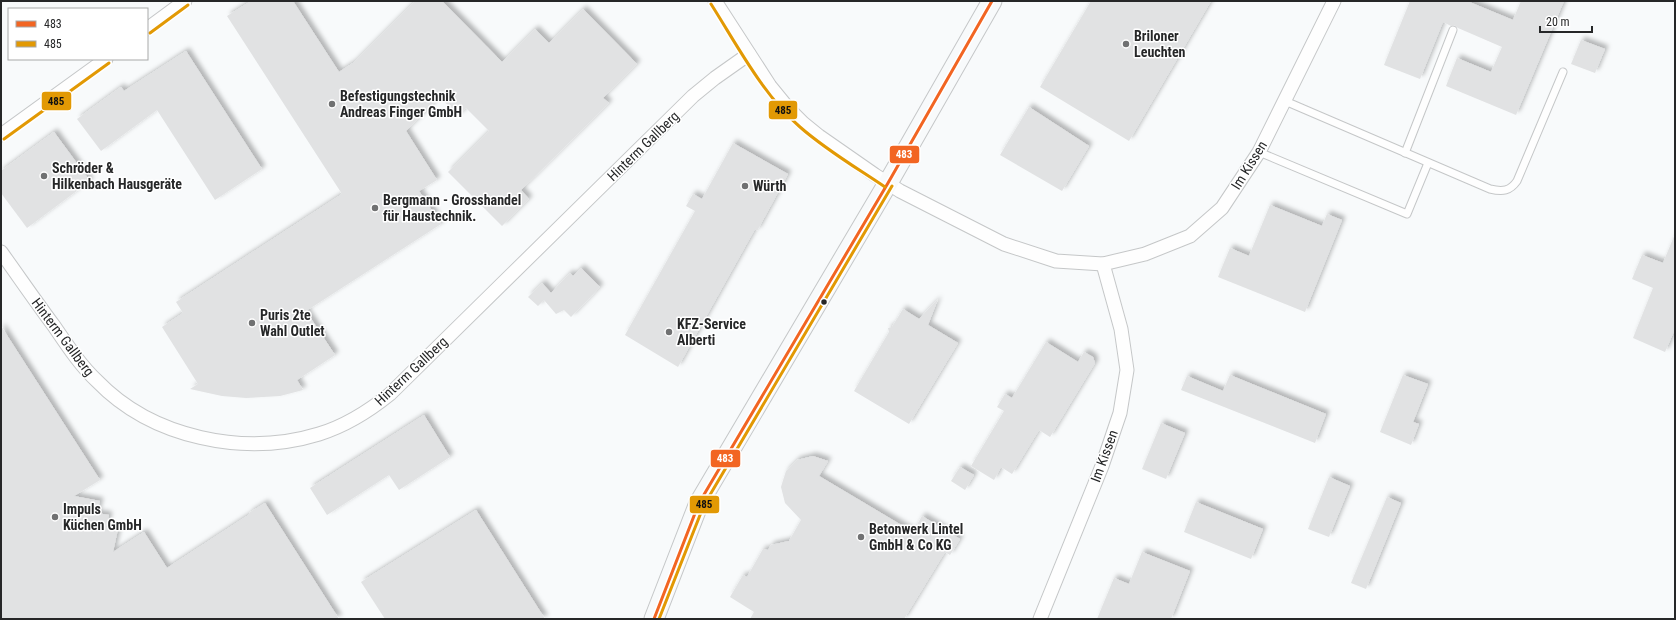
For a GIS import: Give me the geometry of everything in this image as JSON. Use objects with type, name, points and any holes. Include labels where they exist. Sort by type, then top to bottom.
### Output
[{"type":"street","points":[[148,28],[185,1]]},
{"type":"street","points":[[716,1],[770,86],[803,123],[888,183]]},
{"type":"street","points":[[654,619],[699,503],[888,183],[992,1]]},
{"type":"street","name":"Im Kissen","points":[[888,183],[966,226],[1004,244],[1056,261],[1103,264],[1145,254],[1190,236],[1222,208],[1259,152],[1334,1]]},
{"type":"street","name":"Hinterm Gallberg","points":[[1,252],[82,365],[107,391],[135,411],[166,426],[216,441],[242,444],[276,442],[319,434],[352,420],[379,403],[390,394],[693,96],[749,54]]},
{"type":"street","points":[[1,135],[105,60]]},
{"type":"street","name":"Im Kissen","points":[[1040,619],[1102,466],[1120,413],[1127,370],[1121,329],[1103,264]]},
{"type":"lane","points":[[1405,153],[1453,30]]},
{"type":"lane","points":[[1285,101],[1490,189],[1500,191],[1513,187],[1517,181],[1563,72]]},
{"type":"lane","points":[[1259,152],[1407,214],[1428,163]]},
{"type":"building","points":[[251,1],[293,1],[339,72],[353,63],[415,1],[442,1],[502,62],[535,29],[549,43],[583,9],[637,64],[603,98],[609,103],[521,190],[529,199],[502,226],[448,172],[489,131],[466,108],[458,116],[440,97],[406,131],[437,180],[419,191],[441,224],[306,311],[335,355],[297,380],[303,390],[280,396],[246,398],[222,396],[190,389],[198,384],[162,327],[183,313],[176,302],[342,194],[227,16]]},
{"type":"building","name":"Briloner Leuchten","points":[[1091,1],[1211,1],[1129,141],[1040,87]]},
{"type":"building","points":[[1410,1],[1467,1],[1513,20],[1521,1],[1564,1],[1516,115],[1446,86],[1457,58],[1491,72],[1502,47],[1454,25],[1451,26],[1443,22],[1420,79],[1384,65]]},
{"type":"building","points":[[1581,40],[1605,49],[1595,73],[1571,64]]},
{"type":"building","points":[[186,51],[262,169],[215,200],[157,110],[101,151],[77,119],[121,87],[124,91]]},
{"type":"building","points":[[1029,107],[1089,146],[1062,191],[1000,155]]},
{"type":"building","name":"Schröder & Hilkenbach Hausgeräte","points":[[54,132],[90,181],[27,228],[1,193],[1,171]]},
{"type":"building","points":[[733,143],[788,174],[757,231],[755,229],[678,367],[625,335],[695,211],[686,206],[693,194],[702,199]]},
{"type":"building","points":[[1270,205],[1322,226],[1327,214],[1342,220],[1305,312],[1218,277],[1230,248],[1249,256]]},
{"type":"building","points":[[1675,234],[1675,329],[1665,352],[1633,338],[1653,288],[1632,279],[1642,255],[1663,263]]},
{"type":"building","points":[[581,268],[600,287],[571,317],[564,310],[556,314],[544,300],[538,306],[528,297],[542,283],[551,293],[570,273],[573,276]]},
{"type":"building","points":[[938,299],[928,325],[958,343],[909,424],[854,391],[889,332],[888,328],[892,327],[903,309],[919,319]]},
{"type":"building","name":"Impuls Küchen GmbH","points":[[1,326],[100,480],[74,496],[100,501],[97,513],[109,515],[106,527],[118,529],[113,552],[144,532],[167,568],[265,503],[339,619],[1,619]]},
{"type":"building","points":[[1046,342],[1078,362],[1084,352],[1093,357],[1095,363],[1050,437],[1039,430],[1012,474],[1001,467],[994,480],[971,466],[1004,411],[997,407],[1005,394],[1012,398]]},
{"type":"building","points":[[1230,375],[1326,414],[1315,443],[1181,390],[1187,376],[1223,391]]},
{"type":"building","points":[[1403,375],[1428,384],[1413,422],[1419,424],[1411,445],[1380,432]]},
{"type":"building","points":[[424,415],[450,457],[399,490],[389,475],[327,515],[310,488]]},
{"type":"building","points":[[1161,423],[1185,433],[1166,479],[1142,469]]},
{"type":"building","name":"Betonwerk Lintel GmbH & Co KG","points":[[813,456],[828,461],[819,476],[913,532],[922,516],[960,539],[950,555],[945,552],[904,619],[750,619],[754,612],[730,597],[743,575],[747,577],[763,549],[768,550],[771,545],[789,541],[801,520],[785,503],[781,487],[786,471],[797,460]]},
{"type":"building","points":[[960,467],[974,475],[965,490],[951,481]]},
{"type":"building","points":[[1329,477],[1350,486],[1329,537],[1308,529]]},
{"type":"building","points":[[1387,497],[1401,503],[1366,589],[1351,583]]},
{"type":"building","points":[[1196,502],[1263,529],[1251,559],[1184,532]]},
{"type":"building","points":[[476,510],[545,619],[385,619],[361,582]]},
{"type":"building","points":[[1142,552],[1190,571],[1171,619],[1097,619],[1114,578],[1129,584]]},
{"type":"transit line","name":"483","points":[[654,619],[699,503],[888,183],[992,1]]},
{"type":"transit line","name":"485","points":[[711,4],[762,85],[787,114],[820,143],[885,187]]},
{"type":"transit line","name":"485","points":[[150,33],[188,5]]},
{"type":"transit line","name":"485","points":[[4,139],[109,63]]},
{"type":"transit line","name":"485","points":[[659,619],[704,505],[892,186]]},
{"type":"place","name":"Briloner Leuchten","points":[[1126,44]]},
{"type":"place","name":"Befestigungstechnik Andreas Finger GmbH","points":[[332,104]]},
{"type":"place","name":"Schröder & Hilkenbach Hausgeräte","points":[[44,176]]},
{"type":"place","name":"Würth","points":[[745,186]]},
{"type":"place","name":"Bergmann - Grosshandel für Haustechnik.","points":[[375,208]]},
{"type":"place","name":"Puris 2te Wahl Outlet","points":[[252,323]]},
{"type":"place","name":"KFZ-Service Alberti","points":[[669,332]]},
{"type":"place","name":"Impuls Küchen GmbH","points":[[55,517]]},
{"type":"place","name":"Betonwerk Lintel GmbH & Co KG","points":[[861,537]]}]
